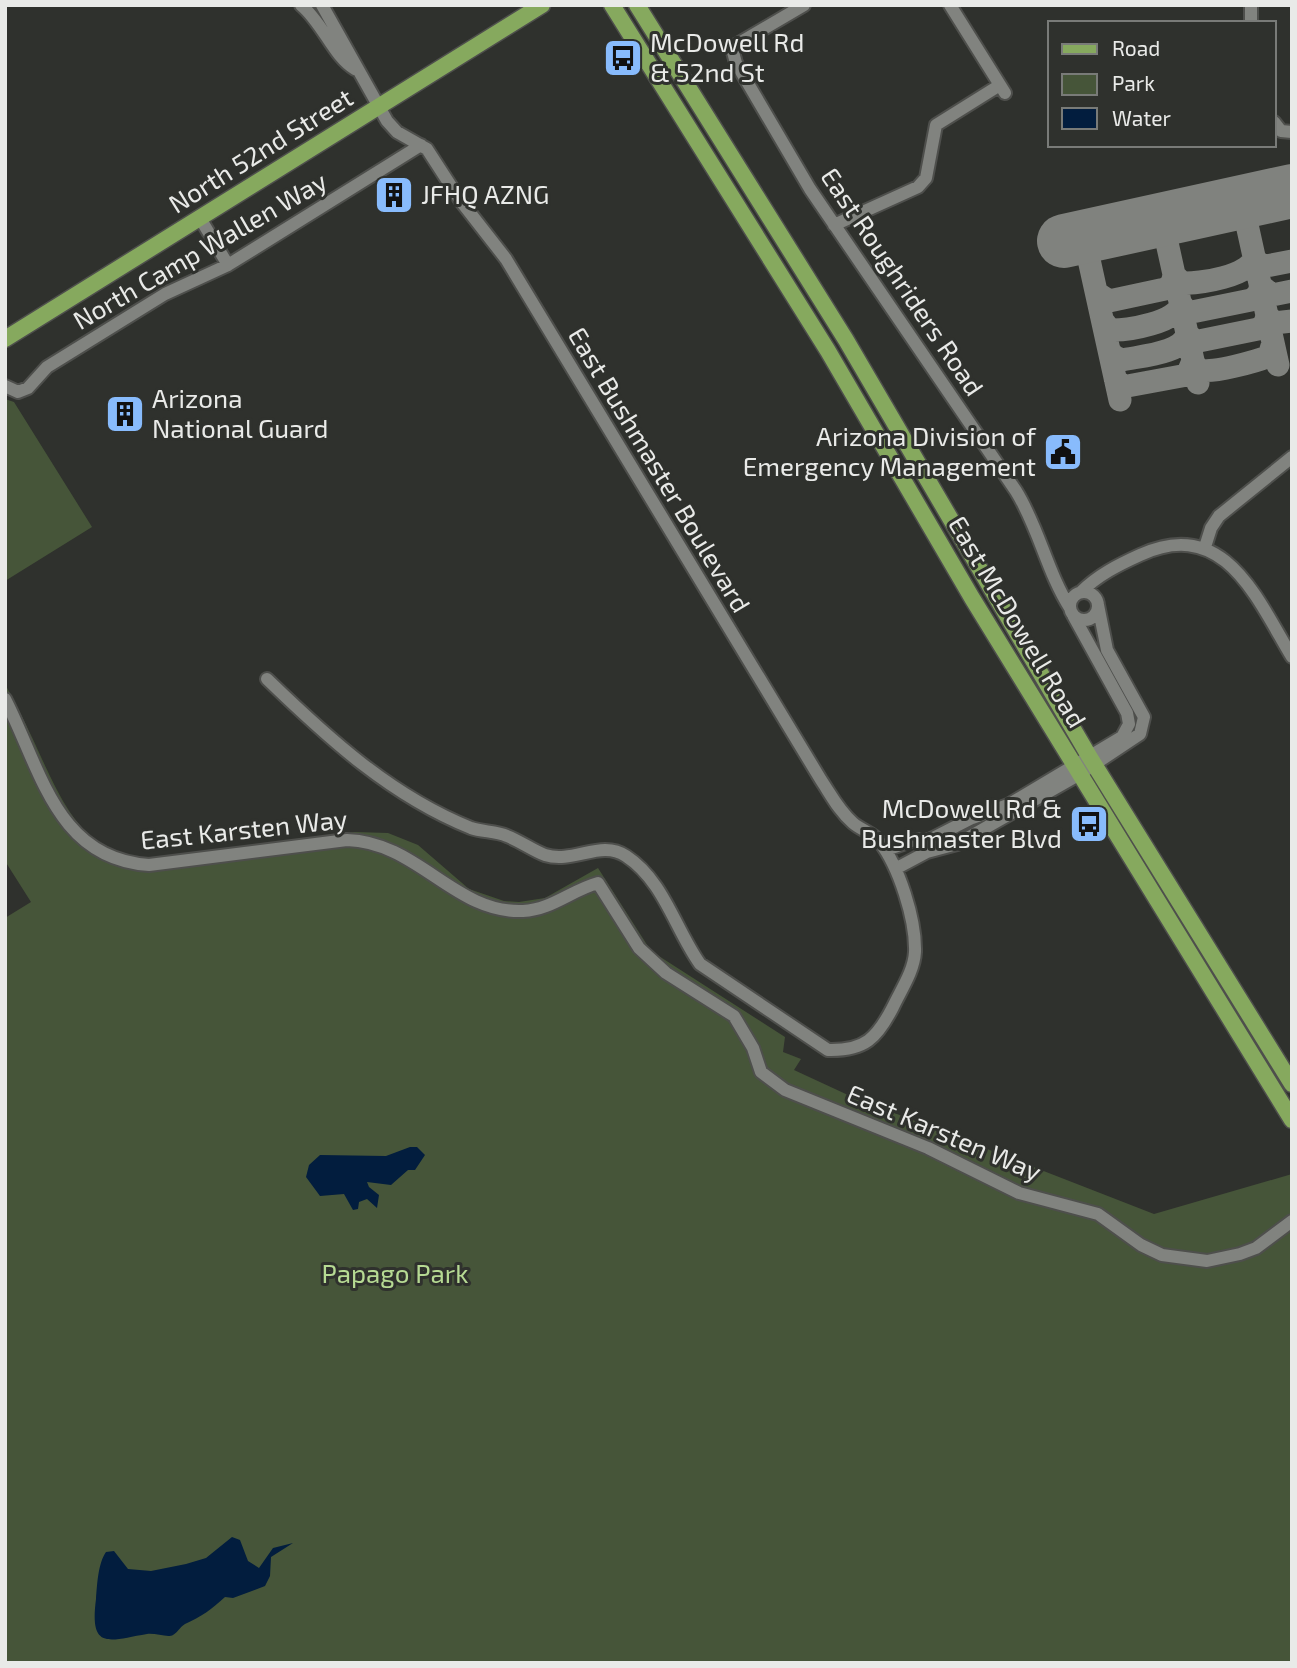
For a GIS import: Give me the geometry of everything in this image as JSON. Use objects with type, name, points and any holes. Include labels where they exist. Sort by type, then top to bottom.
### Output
[{"type":"main road","name":"North 52nd Street","points":[[5,339],[201,218],[382,114],[542,5]]},
{"type":"main road","name":"East McDowell Road","points":[[612,5],[828,351],[1077,770],[1292,1119]]},
{"type":"main road","name":"East McDowell Road","points":[[637,5],[846,340],[1092,760],[1292,1084]]},
{"type":"street","points":[[301,5],[315,16],[345,64],[355,69]]},
{"type":"street","points":[[322,5],[354,58],[355,69],[382,114]]},
{"type":"street","name":"East Roughriders Road","points":[[804,5],[736,46],[733,52],[736,63],[834,225],[1027,508],[1055,580],[1071,612]]},
{"type":"street","points":[[834,225],[918,187],[926,178],[936,125],[947,116],[1002,89],[950,5]]},
{"type":"street","name":"East Bushmaster Boulevard","points":[[267,679],[328,738],[378,776],[434,810],[473,829],[505,835],[545,855],[564,858],[610,847],[624,854],[661,893],[687,946],[700,964],[828,1050],[849,1051],[869,1041],[882,1027],[906,982],[915,952],[904,890],[897,868],[877,838],[854,824],[821,780],[506,259],[460,200],[435,158],[421,145],[397,132],[382,114]]},
{"type":"street","points":[[1276,125],[1281,131],[1292,132]]},
{"type":"street","name":"North Camp Wallen Way","points":[[5,386],[18,392],[28,388],[47,367],[154,301],[228,265],[421,145]]},
{"type":"street","points":[[201,218],[228,265]]},
{"type":"street","points":[[1205,547],[1211,528],[1219,516],[1292,457]]},
{"type":"street","points":[[897,868],[927,852],[957,844],[1077,770],[1122,737],[1129,724],[1121,700],[1071,612],[1073,597],[1104,574],[1150,550],[1170,544],[1205,547],[1234,565],[1292,657]]},
{"type":"street","points":[[1071,612],[1080,620],[1089,619],[1096,613],[1104,574]]},
{"type":"street","points":[[1055,580],[1069,592],[1090,594],[1098,604],[1107,650],[1144,717],[1144,728],[1136,738],[1092,760]]},
{"type":"street","name":"East Karsten Way","points":[[5,699],[63,818],[85,844],[114,859],[149,865],[348,840],[369,841],[401,853],[478,902],[505,910],[523,911],[542,908],[583,887],[598,883],[629,933],[654,963],[734,1016],[753,1048],[761,1072],[770,1081],[809,1102],[928,1148],[1019,1193],[1098,1214],[1140,1245],[1162,1255],[1208,1261],[1240,1254],[1256,1248],[1292,1221]]},
{"type":"street","points":[[886,850],[895,845],[943,835],[972,818],[1008,805],[1077,770]]},
{"type":"green space","points":[[5,399],[14,402],[92,527],[5,581]]},
{"type":"green space","name":"Papago Park","points":[[5,684],[69,811],[95,840],[111,850],[130,856],[152,858],[355,832],[388,833],[418,845],[469,889],[504,901],[519,902],[545,898],[598,868],[651,951],[785,1037],[783,1052],[801,1059],[794,1070],[848,1095],[1154,1214],[1292,1174],[1292,1663],[5,1663],[5,918],[31,902],[5,861]]},
{"type":"water","points":[[417,1147],[425,1155],[415,1170],[408,1170],[391,1185],[367,1182],[379,1195],[377,1208],[367,1199],[359,1202],[358,1209],[353,1210],[344,1194],[320,1196],[306,1177],[309,1165],[320,1155],[386,1156]]},
{"type":"water","points":[[232,1537],[240,1540],[248,1561],[259,1568],[273,1548],[293,1543],[271,1557],[270,1576],[265,1586],[233,1598],[225,1597],[183,1625],[173,1635],[147,1634],[113,1640],[99,1635],[95,1616],[97,1588],[106,1552],[114,1551],[128,1569],[151,1571],[206,1558]]},
{"type":"taxiway","points":[[1242,202],[1278,365]]},
{"type":"taxiway","points":[[1162,220],[1198,383]]},
{"type":"taxiway","points":[[1084,237],[1120,400]]},
{"type":"taxiway","points":[[1254,257],[1258,263],[1266,266],[1292,261]]},
{"type":"taxiway","points":[[1174,275],[1182,283],[1223,278],[1244,269],[1251,264],[1254,257]]},
{"type":"taxiway","points":[[1097,293],[1109,301],[1165,289],[1172,284],[1174,275]]},
{"type":"taxiway","points":[[1261,286],[1272,295],[1292,291]]},
{"type":"taxiway","points":[[1181,304],[1187,312],[1192,312],[1251,300],[1258,295],[1261,286]]},
{"type":"taxiway","points":[[1103,321],[1110,330],[1139,327],[1171,316],[1181,304]]},
{"type":"taxiway","points":[[1109,350],[1113,356],[1122,360],[1170,350],[1178,346],[1187,333],[1194,341],[1199,341],[1258,329],[1265,324],[1267,315],[1274,323],[1292,321]]},
{"type":"taxiway","points":[[1193,361],[1198,368],[1206,371],[1234,366],[1269,356],[1273,343]]},
{"type":"taxiway","points":[[1115,378],[1122,387],[1187,375],[1193,361]]},
{"type":"runway","points":[[1064,241],[1292,191]]},
{"type":"place","name":"McDowell Rd & 52nd St","points":[[623,58]]},
{"type":"place","name":"JFHQ AZNG","points":[[394,195]]},
{"type":"place","name":"Arizona National Guard","points":[[125,414]]},
{"type":"place","name":"Arizona Division of Emergency Management","points":[[1063,452]]},
{"type":"place","name":"McDowell Rd & Bushmaster Blvd","points":[[1089,824]]}]
